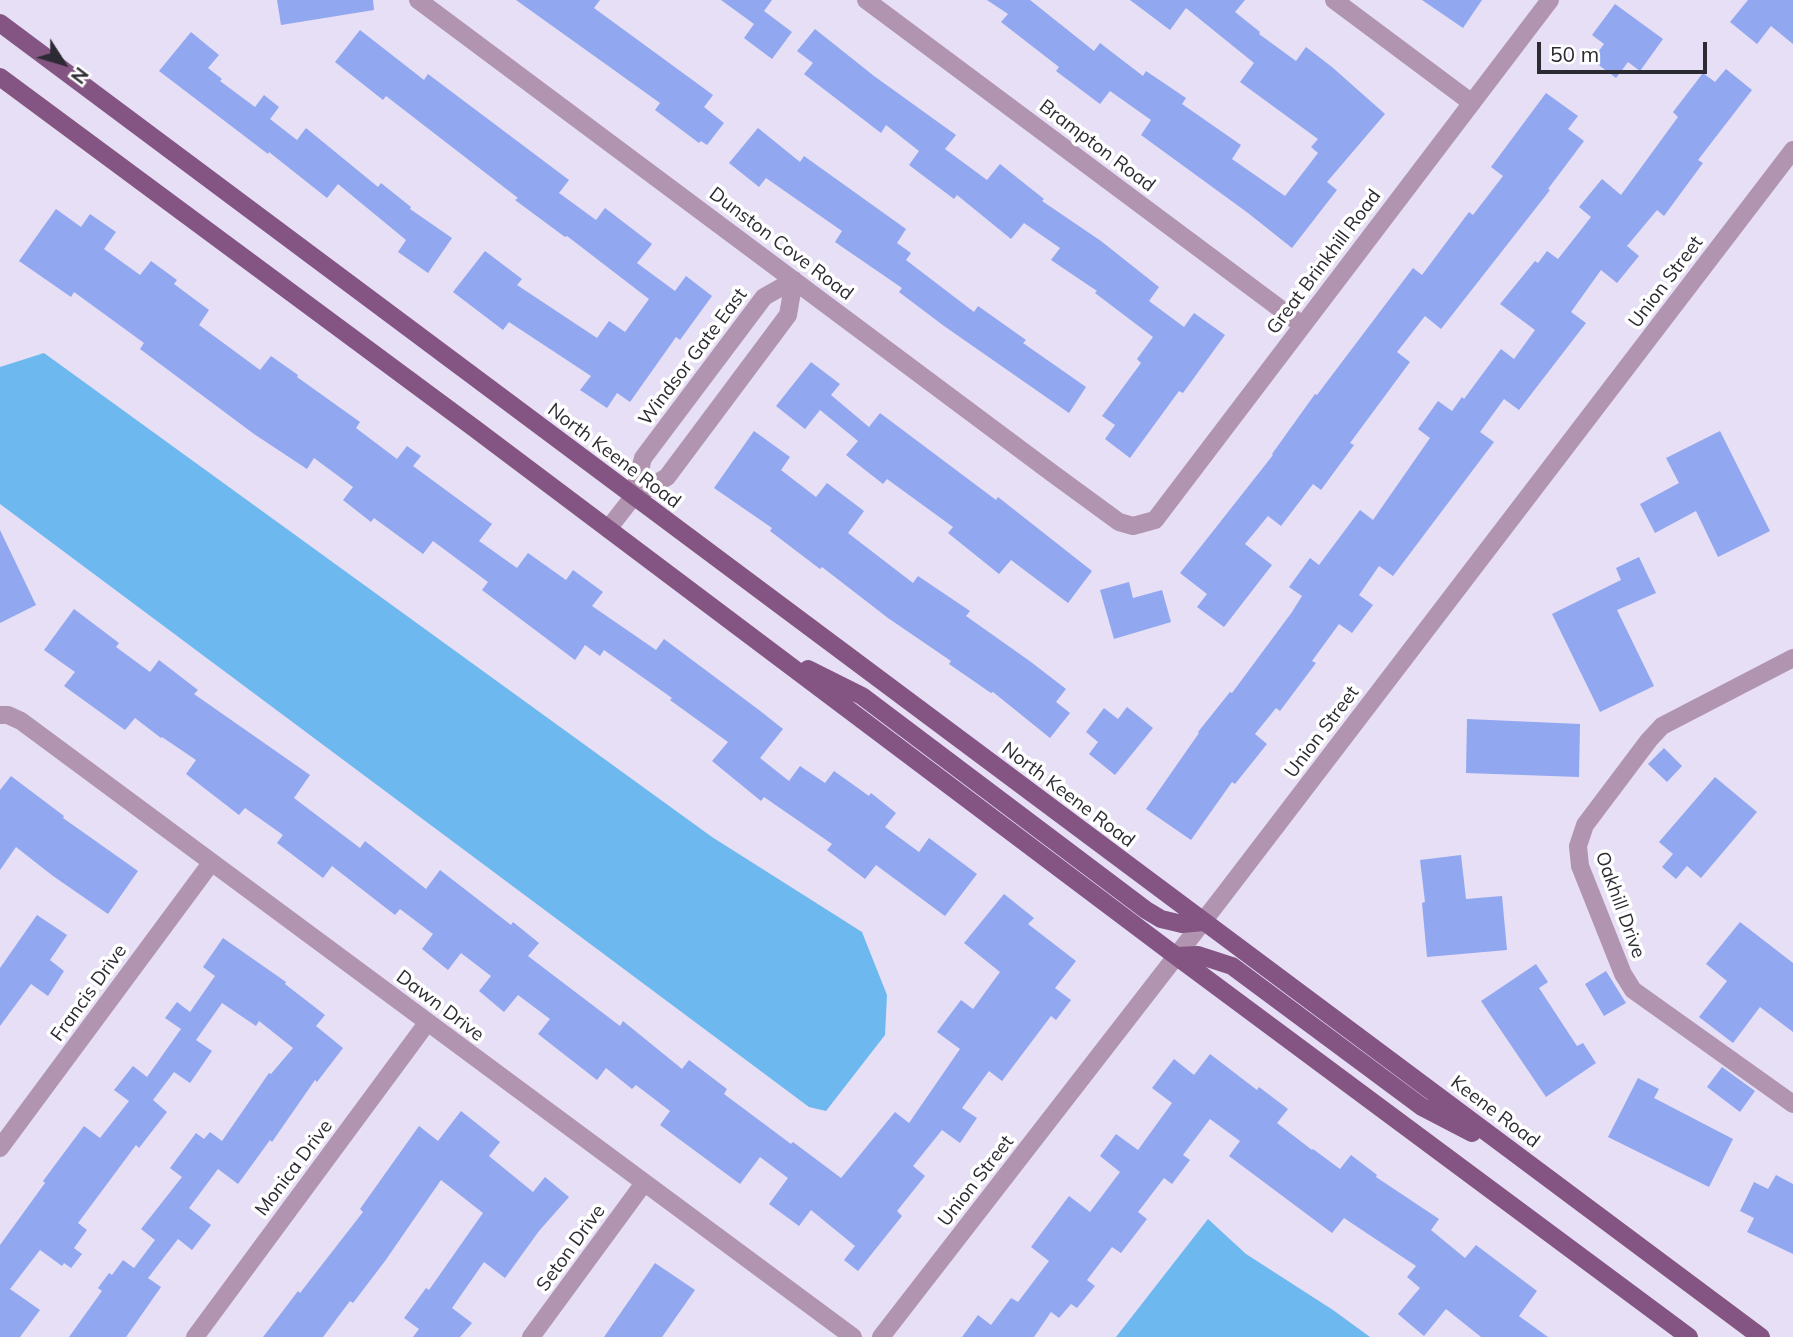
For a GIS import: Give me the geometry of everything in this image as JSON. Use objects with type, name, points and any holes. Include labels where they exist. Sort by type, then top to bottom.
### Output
[{"type":"main road","name":"North Keene Road","points":[[0,23],[1203,922]]},
{"type":"main road","points":[[0,77],[1689,1337]]},
{"type":"main road","points":[[771,651],[862,696],[1146,910],[1161,919],[1182,924],[1203,922]]},
{"type":"main road","name":"Keene Road","points":[[1203,922],[1761,1337]]},
{"type":"main road","points":[[1176,956],[1198,955],[1232,966],[1422,1107],[1519,1157]]},
{"type":"street","name":"Dunston Cove Road","points":[[418,0],[1119,522]]},
{"type":"street","name":"Brampton Road","points":[[866,0],[1302,325]]},
{"type":"street","points":[[1334,0],[1472,103]]},
{"type":"street","name":"Great Brinkhill Road","points":[[1119,522],[1133,526],[1155,520],[1550,0]]},
{"type":"street","name":"Union Street","points":[[881,1337],[1203,922],[1793,151]]},
{"type":"street","name":"Windsor Gate East","points":[[608,529],[632,497],[643,458],[764,297],[794,281]]},
{"type":"street","name":"Windsor Gate East","points":[[632,497],[667,477],[788,316],[794,281]]},
{"type":"street","name":"Oakhill Drive","points":[[1793,657],[1662,726],[1585,825],[1578,846],[1580,866],[1623,974],[1633,990],[1793,1104]]},
{"type":"street","name":"Dawn Drive","points":[[0,715],[8,715],[21,721],[853,1337]]},
{"type":"street","name":"Francis Drive","points":[[0,1148],[211,863]]},
{"type":"street","name":"Monica Drive","points":[[195,1337],[427,1023]]},
{"type":"street","name":"Seton Drive","points":[[531,1337],[644,1183]]},
{"type":"water","points":[[44,353],[712,837],[862,932],[887,995],[885,1035],[826,1111],[809,1107],[0,504],[0,367]]},
{"type":"water","points":[[1208,1219],[1246,1254],[1370,1337],[1116,1337]]},
{"type":"building","points":[[277,0],[373,0],[374,10],[281,25]]},
{"type":"building","points":[[516,0],[600,0],[594,8],[713,95],[704,107],[724,123],[707,145],[701,141],[699,143],[655,110],[660,103]]},
{"type":"building","points":[[721,0],[772,0],[764,11],[792,32],[772,59],[744,38],[754,24]]},
{"type":"building","points":[[987,0],[1030,0],[1094,51],[1100,43],[1143,76],[1146,71],[1186,98],[1182,104],[1241,145],[1232,159],[1285,196],[1318,153],[1311,147],[1318,139],[1240,82],[1254,63],[1186,8],[1170,30],[1130,0],[1245,0],[1235,12],[1260,32],[1259,34],[1296,61],[1306,47],[1385,114],[1327,182],[1337,190],[1292,248],[1141,135],[1151,120],[1110,91],[1100,104],[1056,71],[1059,67],[1001,22],[1008,14]]},
{"type":"building","points":[[1422,0],[1482,0],[1463,28]]},
{"type":"building","points":[[1748,0],[1793,0],[1793,44],[1771,26],[1757,44],[1730,22]]},
{"type":"building","points":[[1615,4],[1663,39],[1640,71],[1628,62],[1616,78],[1592,60],[1604,44],[1592,35]]},
{"type":"building","points":[[815,29],[874,76],[956,135],[945,149],[987,180],[1000,164],[1044,199],[1042,201],[1101,241],[1159,287],[1149,301],[1184,327],[1194,313],[1225,335],[1183,393],[1179,391],[1130,458],[1105,439],[1115,425],[1102,416],[1141,363],[1137,359],[1153,337],[1095,293],[1097,291],[1051,260],[1060,248],[1024,223],[1011,239],[957,195],[954,199],[909,165],[919,151],[886,125],[881,133],[804,74],[813,63],[797,51]]},
{"type":"building","points":[[360,30],[424,80],[428,74],[569,180],[559,193],[596,220],[605,208],[652,244],[637,263],[675,291],[686,276],[712,296],[680,340],[676,337],[630,402],[617,393],[607,408],[580,390],[591,376],[509,322],[503,330],[453,292],[485,251],[522,279],[517,285],[597,338],[609,321],[625,332],[649,299],[515,200],[518,198],[386,96],[383,100],[335,62]]},
{"type":"building","points":[[191,32],[219,55],[208,68],[222,79],[220,81],[255,107],[264,95],[279,107],[270,119],[297,140],[306,128],[378,187],[381,183],[411,207],[410,209],[452,238],[428,273],[398,252],[406,240],[338,184],[327,198],[159,71]]},
{"type":"building","points":[[1726,69],[1752,90],[1698,160],[1703,163],[1664,216],[1657,210],[1627,246],[1639,256],[1617,283],[1601,270],[1571,312],[1586,323],[1519,410],[1504,399],[1480,432],[1494,442],[1393,576],[1379,566],[1359,595],[1373,605],[1352,633],[1339,624],[1312,661],[1316,663],[1280,711],[1276,708],[1255,734],[1267,744],[1235,784],[1232,782],[1191,840],[1146,809],[1198,732],[1230,692],[1232,693],[1292,612],[1302,596],[1289,587],[1310,558],[1319,565],[1360,510],[1373,520],[1430,438],[1418,429],[1438,401],[1452,411],[1501,349],[1514,359],[1535,330],[1500,304],[1535,261],[1538,263],[1547,251],[1558,259],[1591,217],[1579,207],[1602,179],[1621,195],[1678,117],[1673,112],[1703,73],[1715,82]]},
{"type":"building","points":[[1546,93],[1578,116],[1568,129],[1584,141],[1548,189],[1550,190],[1441,329],[1425,316],[1397,352],[1410,362],[1350,443],[1354,445],[1321,490],[1313,484],[1281,526],[1268,516],[1245,544],[1272,565],[1224,627],[1197,607],[1207,594],[1180,573],[1273,455],[1315,394],[1317,395],[1413,268],[1422,275],[1469,212],[1473,215],[1503,176],[1491,167]]},
{"type":"building","points":[[758,128],[800,162],[804,156],[906,229],[897,243],[911,253],[906,260],[974,312],[978,306],[1026,340],[1023,343],[1086,387],[1069,413],[944,326],[899,292],[902,288],[835,242],[842,231],[766,178],[759,187],[729,163]]},
{"type":"building","points":[[56,209],[81,227],[90,214],[116,232],[104,249],[140,275],[151,261],[177,280],[174,284],[209,310],[199,325],[260,370],[271,356],[360,422],[356,428],[397,459],[407,446],[421,456],[413,466],[492,524],[479,541],[517,568],[528,553],[566,580],[573,570],[603,592],[592,606],[656,650],[664,639],[759,710],[783,729],[760,758],[789,781],[800,766],[825,783],[834,771],[869,796],[871,793],[896,813],[885,827],[919,852],[929,838],[977,874],[945,916],[876,865],[865,879],[827,850],[832,844],[764,797],[761,801],[712,761],[728,742],[670,700],[672,698],[604,650],[600,656],[585,645],[575,660],[482,590],[488,582],[433,541],[423,554],[374,518],[371,522],[343,500],[353,487],[314,458],[307,469],[254,434],[140,349],[144,343],[74,292],[71,297],[19,261]]},
{"type":"building","points":[[811,362],[840,384],[831,395],[869,427],[880,413],[996,500],[998,497],[1092,571],[1068,603],[1011,560],[999,574],[948,533],[953,527],[887,479],[883,484],[846,455],[858,441],[820,410],[805,429],[776,406]]},
{"type":"building","points":[[754,431],[790,457],[781,470],[816,497],[827,483],[864,511],[848,533],[913,583],[918,576],[970,611],[966,616],[1066,689],[1056,702],[1070,713],[1050,738],[993,692],[949,664],[951,661],[888,618],[822,567],[820,569],[770,531],[772,528],[714,488]]},
{"type":"building","points":[[1720,431],[1770,531],[1718,557],[1696,511],[1655,533],[1640,504],[1679,483],[1666,458]]},
{"type":"building","points":[[0,530],[36,605],[0,623]]},
{"type":"building","points":[[1639,557],[1656,593],[1617,610],[1654,686],[1600,712],[1552,614],[1621,580],[1616,568]]},
{"type":"building","points":[[1129,582],[1133,598],[1162,590],[1171,622],[1114,639],[1100,590]]},
{"type":"building","points":[[74,609],[119,643],[116,647],[150,672],[159,660],[198,690],[194,694],[310,775],[294,798],[360,848],[365,841],[426,889],[440,870],[511,925],[513,922],[539,943],[528,956],[620,1026],[623,1021],[682,1069],[689,1060],[727,1089],[724,1094],[841,1178],[895,1112],[909,1123],[960,1049],[937,1032],[961,1000],[973,1009],[1000,972],[964,943],[1004,894],[1034,918],[1028,924],[1076,961],[1055,988],[1071,1000],[1056,1020],[1051,1016],[1002,1081],[989,1071],[962,1108],[977,1118],[960,1143],[942,1130],[913,1166],[925,1176],[897,1211],[902,1216],[858,1271],[844,1260],[855,1246],[811,1210],[799,1226],[769,1204],[788,1178],[760,1157],[740,1184],[660,1125],[670,1111],[636,1085],[632,1089],[606,1068],[597,1080],[538,1034],[550,1019],[518,995],[504,1012],[479,991],[491,976],[461,953],[448,970],[422,949],[433,934],[400,909],[395,915],[332,866],[323,878],[277,843],[283,835],[245,808],[239,815],[186,774],[196,760],[135,718],[125,730],[64,686],[75,672],[44,650]]},
{"type":"building","points":[[1127,707],[1153,728],[1115,775],[1089,754],[1098,742],[1086,732],[1104,708],[1118,719]]},
{"type":"building","points":[[1467,719],[1580,724],[1579,777],[1466,773]]},
{"type":"building","points":[[1664,748],[1682,766],[1667,782],[1648,764]]},
{"type":"building","points":[[11,776],[64,816],[63,818],[138,871],[108,914],[16,847],[0,870],[0,790]]},
{"type":"building","points":[[1715,777],[1757,812],[1701,878],[1687,866],[1676,879],[1662,867],[1673,854],[1659,842]]},
{"type":"building","points":[[1461,855],[1466,899],[1502,896],[1507,950],[1427,957],[1420,860]]},
{"type":"building","points":[[37,915],[67,935],[50,960],[64,971],[48,996],[31,984],[0,1026],[0,968]]},
{"type":"building","points":[[1740,922],[1793,963],[1793,1032],[1760,1007],[1733,1043],[1699,1017],[1727,981],[1706,964]]},
{"type":"building","points":[[223,938],[286,982],[285,984],[325,1015],[316,1026],[343,1048],[317,1082],[315,1080],[272,1142],[270,1140],[238,1184],[218,1169],[189,1208],[211,1225],[192,1250],[178,1239],[148,1278],[161,1287],[126,1337],[69,1337],[102,1291],[98,1288],[109,1273],[112,1275],[123,1260],[134,1268],[155,1240],[141,1229],[182,1177],[170,1168],[196,1133],[204,1139],[210,1132],[222,1141],[269,1073],[271,1074],[293,1048],[259,1021],[256,1026],[222,1003],[196,1040],[212,1051],[190,1083],[174,1072],[153,1100],[167,1112],[139,1148],[136,1145],[78,1223],[87,1230],[74,1248],[82,1254],[71,1268],[64,1263],[62,1266],[40,1250],[10,1289],[40,1310],[20,1337],[0,1337],[0,1245],[84,1126],[100,1138],[129,1101],[114,1090],[133,1066],[147,1077],[181,1029],[165,1018],[177,1002],[190,1012],[215,976],[203,967]]},
{"type":"building","points":[[1536,964],[1548,982],[1539,988],[1577,1046],[1583,1043],[1596,1063],[1546,1097],[1481,1001]]},
{"type":"building","points":[[1606,971],[1626,1003],[1604,1016],[1585,984]]},
{"type":"building","points":[[1210,1054],[1257,1090],[1259,1087],[1288,1109],[1277,1123],[1312,1150],[1340,1169],[1351,1155],[1377,1175],[1376,1177],[1439,1219],[1431,1230],[1465,1258],[1476,1245],[1537,1291],[1519,1316],[1548,1337],[1481,1337],[1446,1309],[1424,1336],[1398,1314],[1420,1288],[1407,1277],[1416,1266],[1344,1218],[1332,1233],[1229,1156],[1240,1141],[1210,1119],[1183,1155],[1190,1160],[1172,1184],[1164,1178],[1138,1212],[1147,1219],[1121,1253],[1112,1247],[1087,1280],[1095,1286],[1077,1308],[1071,1304],[1059,1318],[1051,1312],[1034,1337],[962,1337],[978,1315],[991,1325],[1011,1298],[1018,1302],[1049,1261],[1031,1247],[1069,1196],[1090,1212],[1120,1172],[1100,1156],[1116,1134],[1138,1150],[1172,1103],[1152,1088],[1174,1059],[1194,1075]]},
{"type":"building","points":[[1722,1067],[1755,1091],[1740,1112],[1707,1087]]},
{"type":"building","points":[[1638,1078],[1659,1089],[1654,1098],[1733,1139],[1709,1187],[1608,1137]]},
{"type":"building","points":[[461,1111],[500,1142],[489,1156],[533,1192],[545,1177],[569,1197],[539,1231],[505,1278],[484,1262],[452,1308],[472,1323],[460,1337],[413,1337],[419,1329],[404,1318],[426,1288],[429,1290],[483,1213],[441,1180],[385,1261],[323,1337],[263,1337],[363,1212],[360,1209],[419,1126],[438,1141]]},
{"type":"building","points":[[1776,1175],[1793,1184],[1793,1254],[1747,1232],[1754,1218],[1740,1211],[1754,1182],[1768,1189]]},
{"type":"building","points":[[655,1263],[695,1290],[662,1337],[604,1337]]}]
